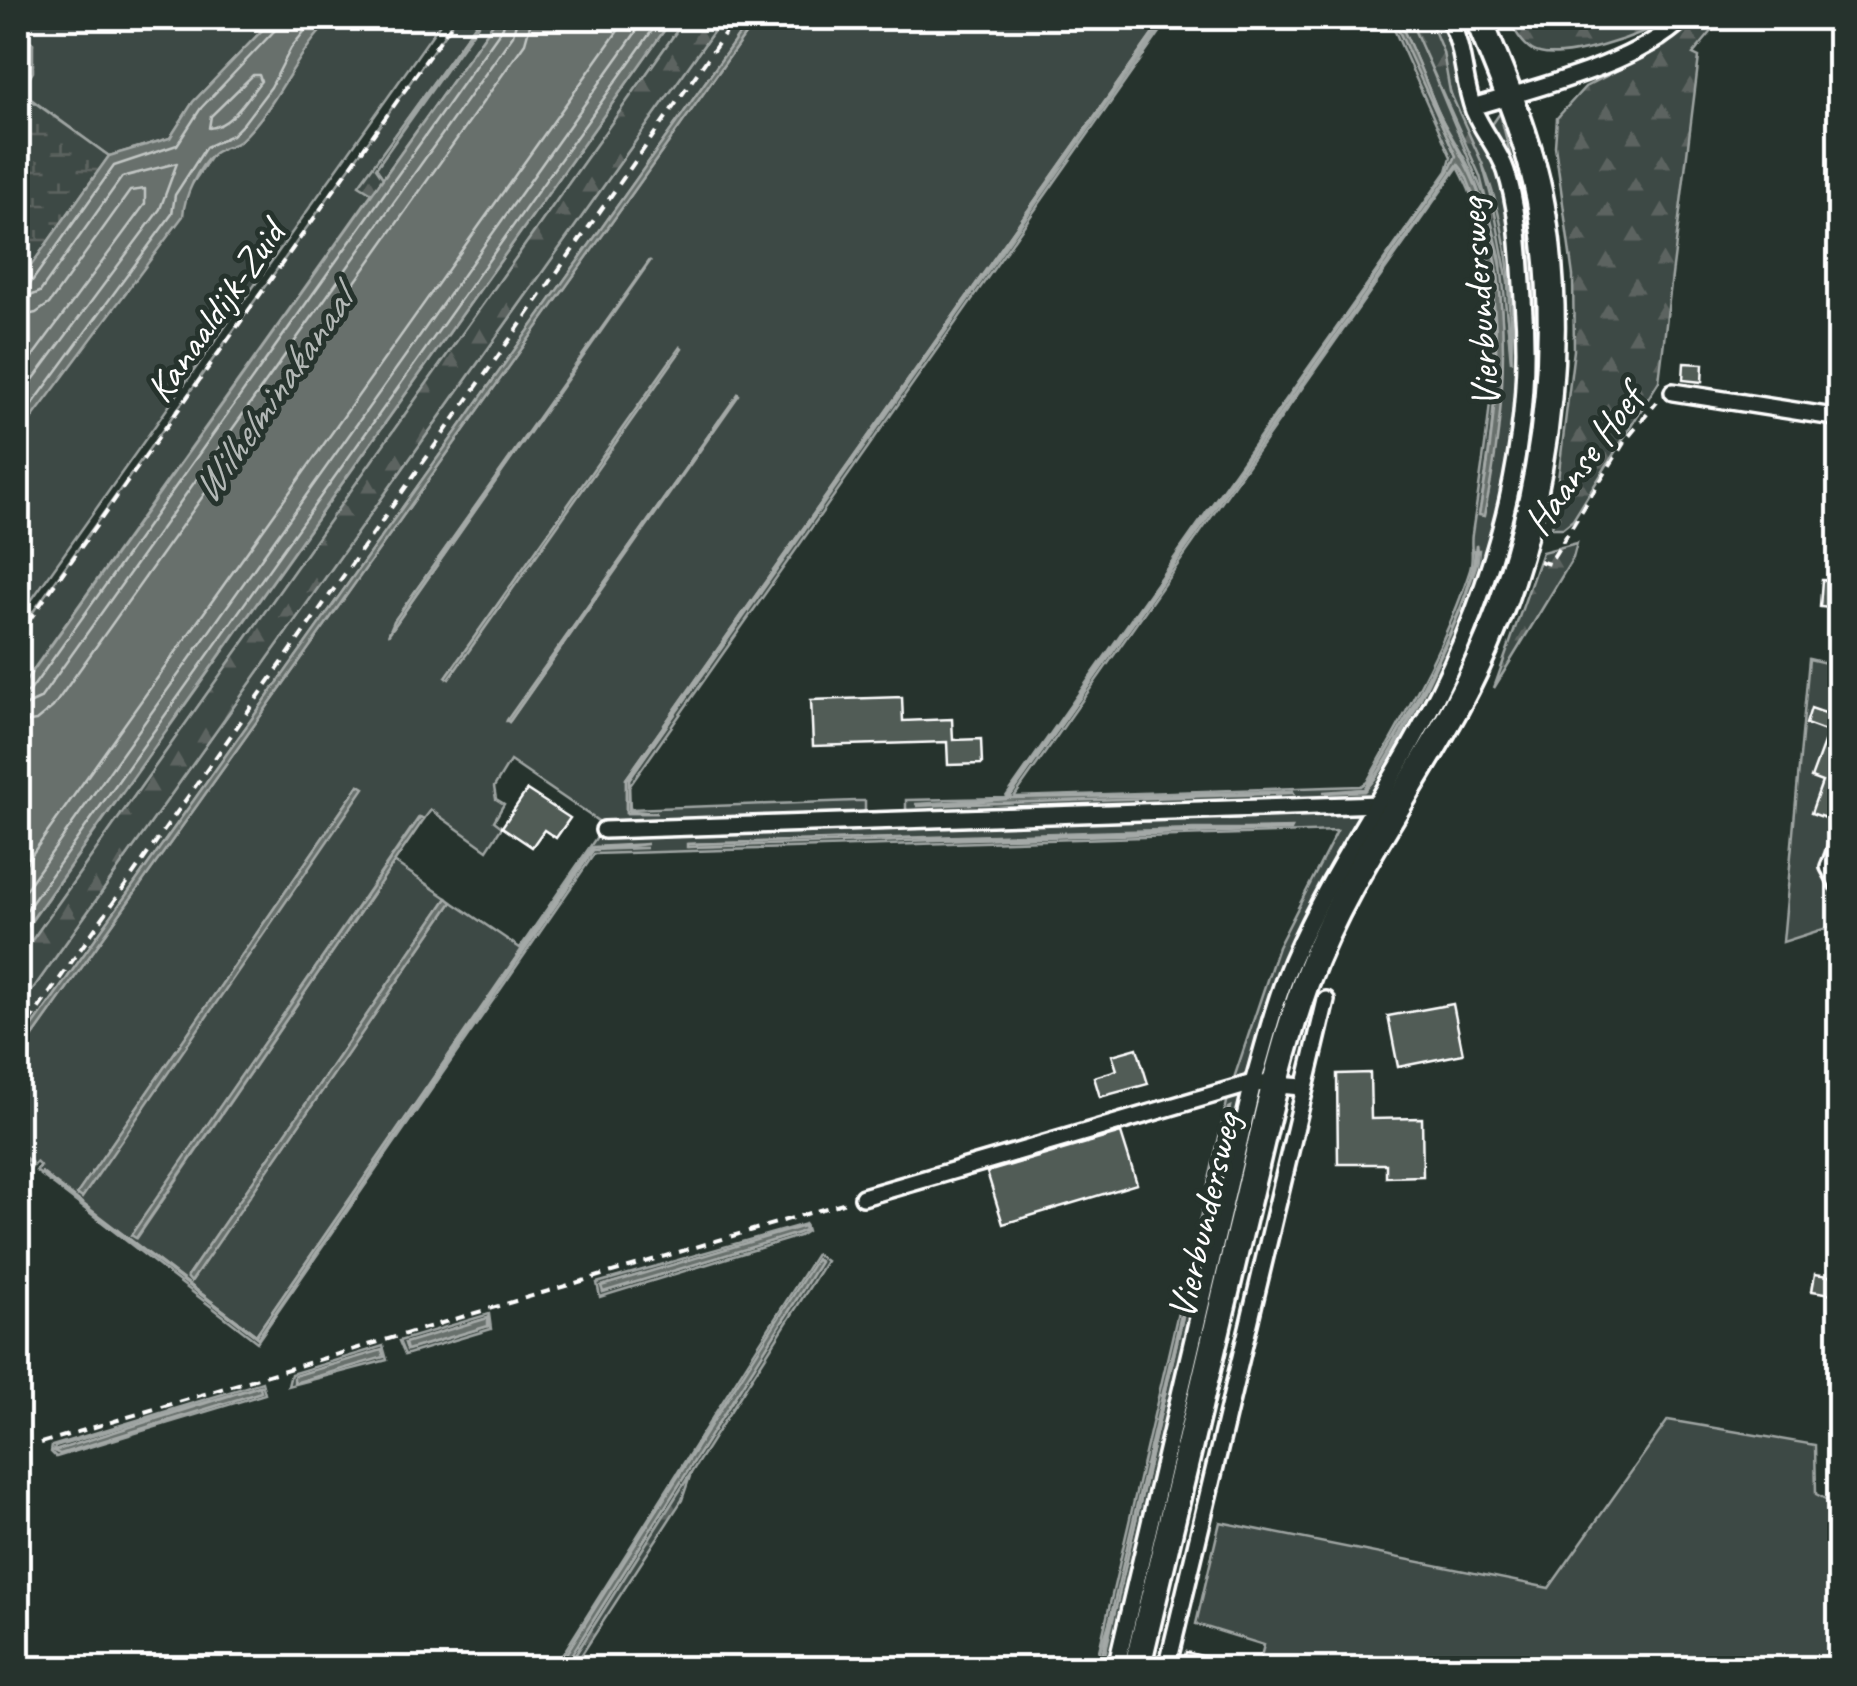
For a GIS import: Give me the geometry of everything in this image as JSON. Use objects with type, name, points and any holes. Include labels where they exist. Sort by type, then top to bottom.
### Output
[{"type":"main road","name":"Vierbundersweg","points":[[1137,1668],[1263,1083],[1330,921],[1458,704],[1518,555],[1541,450],[1550,322],[1543,215],[1510,95],[1478,18]]},
{"type":"street","name":"Vierbundersweg","points":[[1116,1668],[1291,962],[1374,804],[1417,733],[1472,617],[1496,548],[1523,425],[1525,321],[1512,200],[1506,171],[1472,107],[1462,72],[1461,44],[1448,18]]},
{"type":"street","points":[[1472,107],[1624,56],[1654,42],[1684,18]]},
{"type":"street","name":"Haanse Hoef","points":[[1673,392],[1840,418]]},
{"type":"street","points":[[604,830],[1400,802]]},
{"type":"street","points":[[1840,841],[1829,867],[1840,887]]},
{"type":"street","name":"Vierbundersweg","points":[[1167,1668],[1326,1000]]},
{"type":"street","name":"Vierbundersweg","points":[[863,1197],[1263,1083]]},
{"type":"street","points":[[1263,1083],[1303,1087]]},
{"type":"path","name":"Kanaaldijk-Zuid","points":[[18,636],[456,18]]},
{"type":"path","points":[[18,1038],[736,18]]},
{"type":"path","name":"Haanse Hoef","points":[[1518,555],[1549,564],[1631,432],[1651,406],[1673,392]]},
{"type":"path","points":[[41,1443],[863,1197]]},
{"type":"green space","points":[[20,18],[274,18],[193,102],[170,138],[109,156],[20,91],[33,44],[18,31]]},
{"type":"green space","points":[[324,18],[444,18],[18,619],[18,437],[214,152],[230,145],[255,124],[301,51],[325,26]]},
{"type":"green space","points":[[456,18],[480,18],[360,184],[372,193],[18,691],[18,633]]},
{"type":"green space","points":[[480,18],[376,168],[383,178],[372,193],[359,185]]},
{"type":"green space","points":[[483,18],[497,18],[383,178],[376,168]]},
{"type":"green space","points":[[673,18],[686,18],[18,960],[18,940]]},
{"type":"green space","points":[[686,18],[723,18],[18,1010],[18,960]]},
{"type":"green space","points":[[723,18],[751,18],[18,1047],[18,1010]]},
{"type":"green space","points":[[757,18],[1164,18],[626,779],[626,813],[657,813],[629,811],[629,787],[630,809],[865,801],[865,810],[858,818],[598,826],[598,821],[510,761],[494,787],[496,799],[504,804],[494,821],[502,827],[487,850],[431,810],[424,819],[419,817],[132,1235],[137,1238],[394,862],[447,898],[187,1277],[191,1281],[452,902],[520,948],[598,835],[1364,812],[1249,1076],[1232,1084],[1278,947],[1337,831],[594,854],[257,1342],[36,1171],[40,1166],[36,1162],[31,1168],[18,1158],[32,1163],[18,1152],[18,1057]],"holes":[[[651,260],[393,628],[394,621]],[[680,348],[447,677],[447,676]],[[720,419],[510,721],[507,721]],[[359,785],[363,788],[78,1193]],[[1194,829],[1283,829],[688,847]],[[592,847],[647,848],[593,850],[258,1338],[41,1173],[256,1335]]]},
{"type":"green space","points":[[1170,18],[629,787],[629,779]]},
{"type":"green space","points":[[1389,18],[1406,42],[1456,156],[1449,171],[1006,799],[915,804],[1294,791],[1008,799],[1458,164],[1471,188],[1487,252],[1476,209],[1458,167],[1014,797],[1361,786],[1367,782],[1437,652],[1470,570],[1491,396],[1493,302],[1496,364],[1494,402],[1479,515],[1496,429],[1502,341],[1501,297],[1485,211],[1470,169],[1441,117],[1397,18],[1409,18],[1415,29],[1488,205],[1504,281],[1511,362],[1510,287],[1503,235],[1482,163],[1455,107],[1429,18],[1442,18],[1468,112],[1497,167],[1509,211],[1517,291],[1516,396],[1508,458],[1478,577],[1431,690],[1370,802],[914,817],[906,809],[906,800],[1005,798],[1447,171],[1451,157]],"holes":[[[1474,550],[1479,550],[1466,594]],[[1462,604],[1429,682],[1378,774],[1364,791],[1325,793],[1364,789],[1369,783],[1415,702]]]},
{"type":"green space","points":[[1409,18],[1429,18],[1443,52],[1450,92],[1482,163],[1508,282],[1512,362],[1500,256],[1480,176]]},
{"type":"green space","points":[[1508,18],[1538,18],[1549,29],[1577,31],[1620,18],[1670,18],[1623,39],[1580,51],[1544,54],[1521,40]]},
{"type":"green space","points":[[1697,18],[1723,18],[1693,54],[1699,57],[1659,381],[1573,520],[1563,528],[1552,528],[1574,350],[1573,276],[1555,146],[1557,118],[1585,87],[1665,46]]},
{"type":"green space","points":[[18,31],[33,43],[33,72],[20,92],[109,156],[18,284]]},
{"type":"green space","points":[[1500,113],[1528,227],[1538,337],[1530,445],[1506,545],[1532,364],[1527,259],[1489,129]]},
{"type":"green space","points":[[1577,543],[1573,558],[1494,688],[1542,552]]},
{"type":"green space","points":[[1809,659],[1839,666],[1839,830],[1827,846],[1822,864],[1826,882],[1839,897],[1839,924],[1783,942]]},
{"type":"green space","points":[[1228,1098],[1244,1098],[1109,1668],[1102,1668],[1231,1107],[1111,1617],[1095,1668]]},
{"type":"green space","points":[[805,1224],[807,1231],[600,1297],[597,1283]],"holes":[[[803,1227],[798,1233],[603,1292],[602,1286]]]},
{"type":"green space","points":[[816,1254],[826,1261],[567,1668],[563,1668],[803,1289],[817,1260],[554,1668]]},
{"type":"green space","points":[[489,1314],[491,1329],[405,1355],[399,1341]],"holes":[[[488,1318],[488,1326],[408,1350],[405,1343]]]},
{"type":"green space","points":[[383,1346],[387,1360],[288,1386],[291,1374]]},
{"type":"green space","points":[[262,1382],[265,1394],[56,1457],[52,1446]],"holes":[[[259,1386],[261,1392],[60,1454],[54,1451],[55,1447]]]},
{"type":"green space","points":[[1668,1420],[1815,1445],[1816,1494],[1839,1506],[1839,1668],[1258,1668],[1264,1645],[1196,1624],[1220,1522],[1549,1588]]},
{"type":"green space","points":[[691,1473],[682,1500],[573,1668],[567,1668]]},
{"type":"water","points":[[274,18],[324,18],[325,26],[254,127],[202,166],[189,191],[183,216],[18,437],[18,284],[109,156],[170,138],[193,102]]},
{"type":"water","name":"Wilhelminakanaal","points":[[497,18],[673,18],[18,939],[18,692]]},
{"type":"water","points":[[751,18],[757,18],[18,1057],[18,1047]]},
{"type":"water","points":[[1164,18],[629,779],[629,811],[657,813],[626,813],[626,779]]},
{"type":"water","points":[[1393,18],[1403,29],[1476,186],[1491,237],[1502,316],[1503,357],[1497,437],[1484,516],[1479,515],[1491,440],[1496,327],[1487,252],[1471,188],[1458,164],[1009,798],[1295,793],[916,806],[1006,799],[1449,171],[1456,156]]},
{"type":"water","points":[[650,260],[388,635],[394,621]]},
{"type":"water","points":[[680,347],[449,679],[446,677]]},
{"type":"water","points":[[739,395],[509,722],[507,720]]},
{"type":"water","points":[[1444,648],[1394,747],[1364,791],[1323,792],[1364,789]]},
{"type":"water","points":[[359,785],[364,788],[82,1198],[77,1194]]},
{"type":"water","points":[[420,817],[424,819],[136,1238],[131,1235]]},
{"type":"water","points":[[1291,830],[687,847],[687,844]]},
{"type":"water","points":[[648,844],[593,850],[258,1338],[41,1172],[256,1335],[593,847]]},
{"type":"water","points":[[447,898],[452,902],[191,1282],[187,1277]]},
{"type":"water","points":[[1229,1108],[1117,1603],[1099,1668]]},
{"type":"water","points":[[804,1226],[805,1230],[798,1233],[603,1292],[601,1286]]},
{"type":"water","points":[[816,1259],[820,1262],[563,1668],[557,1668]]},
{"type":"water","points":[[488,1318],[488,1326],[407,1350],[405,1343]]},
{"type":"water","points":[[382,1350],[384,1357],[294,1383],[294,1376]]},
{"type":"water","points":[[260,1386],[261,1392],[60,1454],[54,1451]]},
{"type":"building","points":[[1684,363],[1703,364],[1702,382],[1683,380]]},
{"type":"building","points":[[1822,580],[1840,581],[1840,609],[1820,607]]},
{"type":"building","points":[[902,697],[903,721],[952,719],[953,740],[981,739],[982,764],[948,765],[947,742],[813,746],[811,700]]},
{"type":"building","points":[[1838,706],[1840,823],[1811,813],[1822,782],[1811,778],[1828,732],[1806,724],[1811,708],[1834,716]]},
{"type":"building","points":[[527,790],[570,818],[556,838],[544,830],[532,847],[502,827]]},
{"type":"building","points":[[1453,1004],[1463,1054],[1398,1067],[1388,1016]]},
{"type":"building","points":[[1137,1048],[1148,1084],[1100,1097],[1094,1077],[1117,1070],[1112,1055]]},
{"type":"building","points":[[1370,1073],[1371,1119],[1422,1118],[1423,1176],[1386,1177],[1386,1164],[1338,1164],[1337,1074]]},
{"type":"building","points":[[1121,1133],[1137,1184],[1003,1224],[987,1172]]},
{"type":"building","points":[[1815,1274],[1835,1277],[1832,1294],[1812,1291]]},
{"type":"building","points":[[1186,1652],[1229,1663],[1229,1668],[1182,1668]]}]
